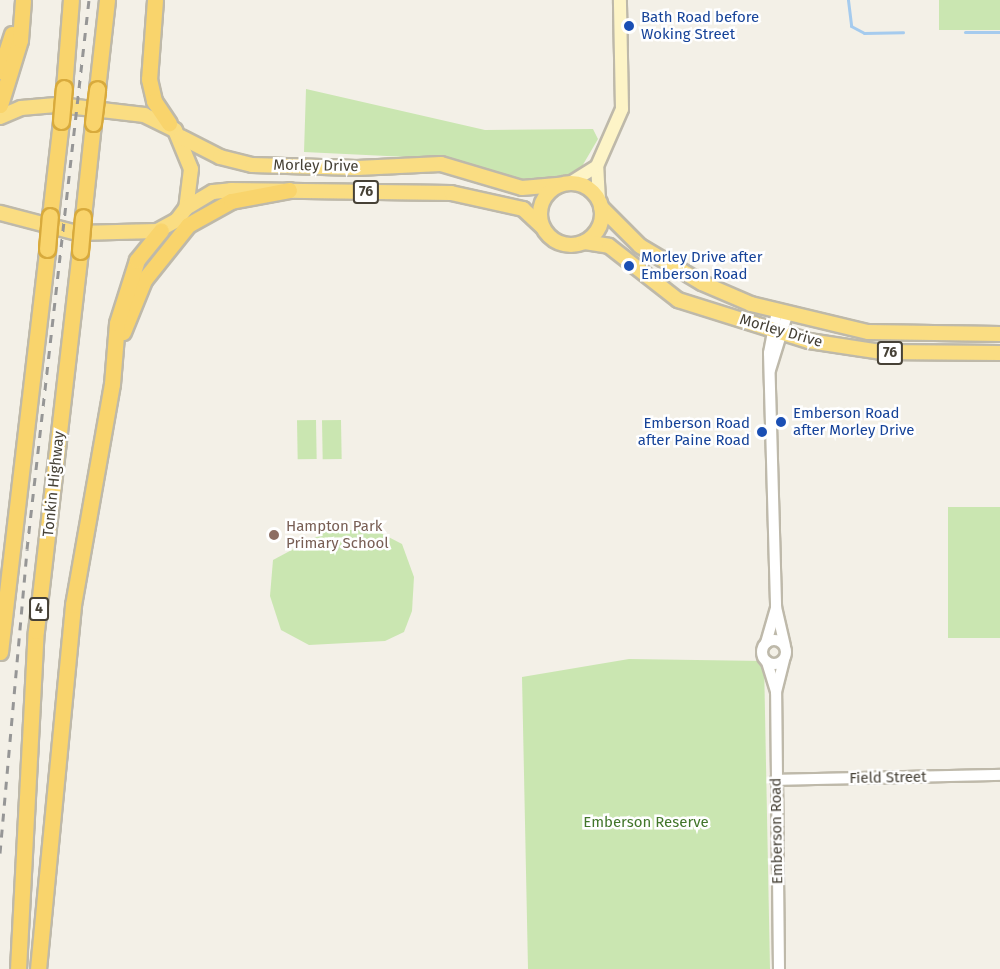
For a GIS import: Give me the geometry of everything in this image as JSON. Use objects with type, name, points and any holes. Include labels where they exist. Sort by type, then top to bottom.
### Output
[{"type":"highway","points":[[0,71],[21,0]]},
{"type":"highway","points":[[0,105],[16,63],[21,0]]},
{"type":"highway","name":"4","points":[[0,652],[47,249],[71,0]]},
{"type":"highway","name":"Tonkin Highway","points":[[18,969],[36,631],[107,0]]},
{"type":"highway","points":[[155,0],[149,79],[154,101],[169,123]]},
{"type":"highway","points":[[0,117],[21,108],[78,105],[125,110],[169,123]]},
{"type":"highway","name":"76","points":[[161,230],[186,207],[191,169],[181,137],[169,123]]},
{"type":"highway","name":"Morley Drive","points":[[181,137],[220,157],[252,165],[357,168],[441,164],[522,188],[565,184]]},
{"type":"highway","points":[[565,184],[590,189],[600,204],[599,228],[585,242],[555,242],[542,227],[543,198],[565,184]]},
{"type":"highway","points":[[115,353],[144,280],[188,225],[231,201],[288,190]]},
{"type":"highway","name":"Morley Drive","points":[[186,207],[213,192],[288,190],[471,196],[522,209],[542,227]]},
{"type":"highway","name":"Morley Drive","points":[[600,204],[626,236],[702,283],[782,313],[868,332],[1000,334]]},
{"type":"highway","points":[[0,213],[77,233],[161,230]]},
{"type":"highway","points":[[38,969],[73,605],[115,353],[117,324],[133,272],[146,244],[161,230]]},
{"type":"highway","name":"Morley Drive","points":[[585,242],[609,246],[678,300],[777,332],[882,352],[1000,353]]},
{"type":"main road","points":[[600,204],[597,166],[622,109],[620,0]]},
{"type":"main road","points":[[565,184],[597,166]]},
{"type":"street","points":[[776,607],[762,651],[767,662],[784,660],[785,645],[776,607],[770,370],[782,313]]},
{"type":"street","points":[[766,643],[778,640],[785,645]]},
{"type":"street","name":"Emberson Road","points":[[778,969],[776,692],[784,660]]},
{"type":"street","name":"Emberson Road","points":[[767,662],[776,692]]},
{"type":"street","name":"Field Street","points":[[776,780],[1000,775]]},
{"type":"green space","points":[[939,0],[1000,0],[1000,30],[939,30]]},
{"type":"green space","points":[[306,89],[485,130],[593,129],[598,139],[567,192],[559,195],[428,158],[304,152]]},
{"type":"green space","points":[[297,420],[316,420],[317,459],[298,459]]},
{"type":"green space","points":[[322,420],[341,420],[342,459],[323,459]]},
{"type":"green space","points":[[948,507],[1000,507],[1000,638],[948,638]]},
{"type":"green space","points":[[373,529],[402,544],[414,577],[412,611],[404,632],[385,641],[309,645],[281,630],[270,596],[273,560],[327,531]]},
{"type":"green space","name":"Emberson Reserve","points":[[629,659],[764,661],[770,969],[528,969],[522,677]]},
{"type":"waterway","points":[[848,0],[851,26],[864,33],[903,32]]},
{"type":"waterway","points":[[965,32],[1000,32]]},
{"type":"railway","points":[[0,853],[27,549],[89,0]]},
{"type":"place","name":"Bath Road before Woking Street","points":[[629,26]]},
{"type":"place","name":"Morley Drive after Emberson Road","points":[[629,266]]},
{"type":"place","name":"Emberson Road after Morley Drive","points":[[781,422]]},
{"type":"place","name":"Emberson Road after Paine Road","points":[[762,432]]},
{"type":"place","name":"Hampton Park Primary School","points":[[274,535]]}]
